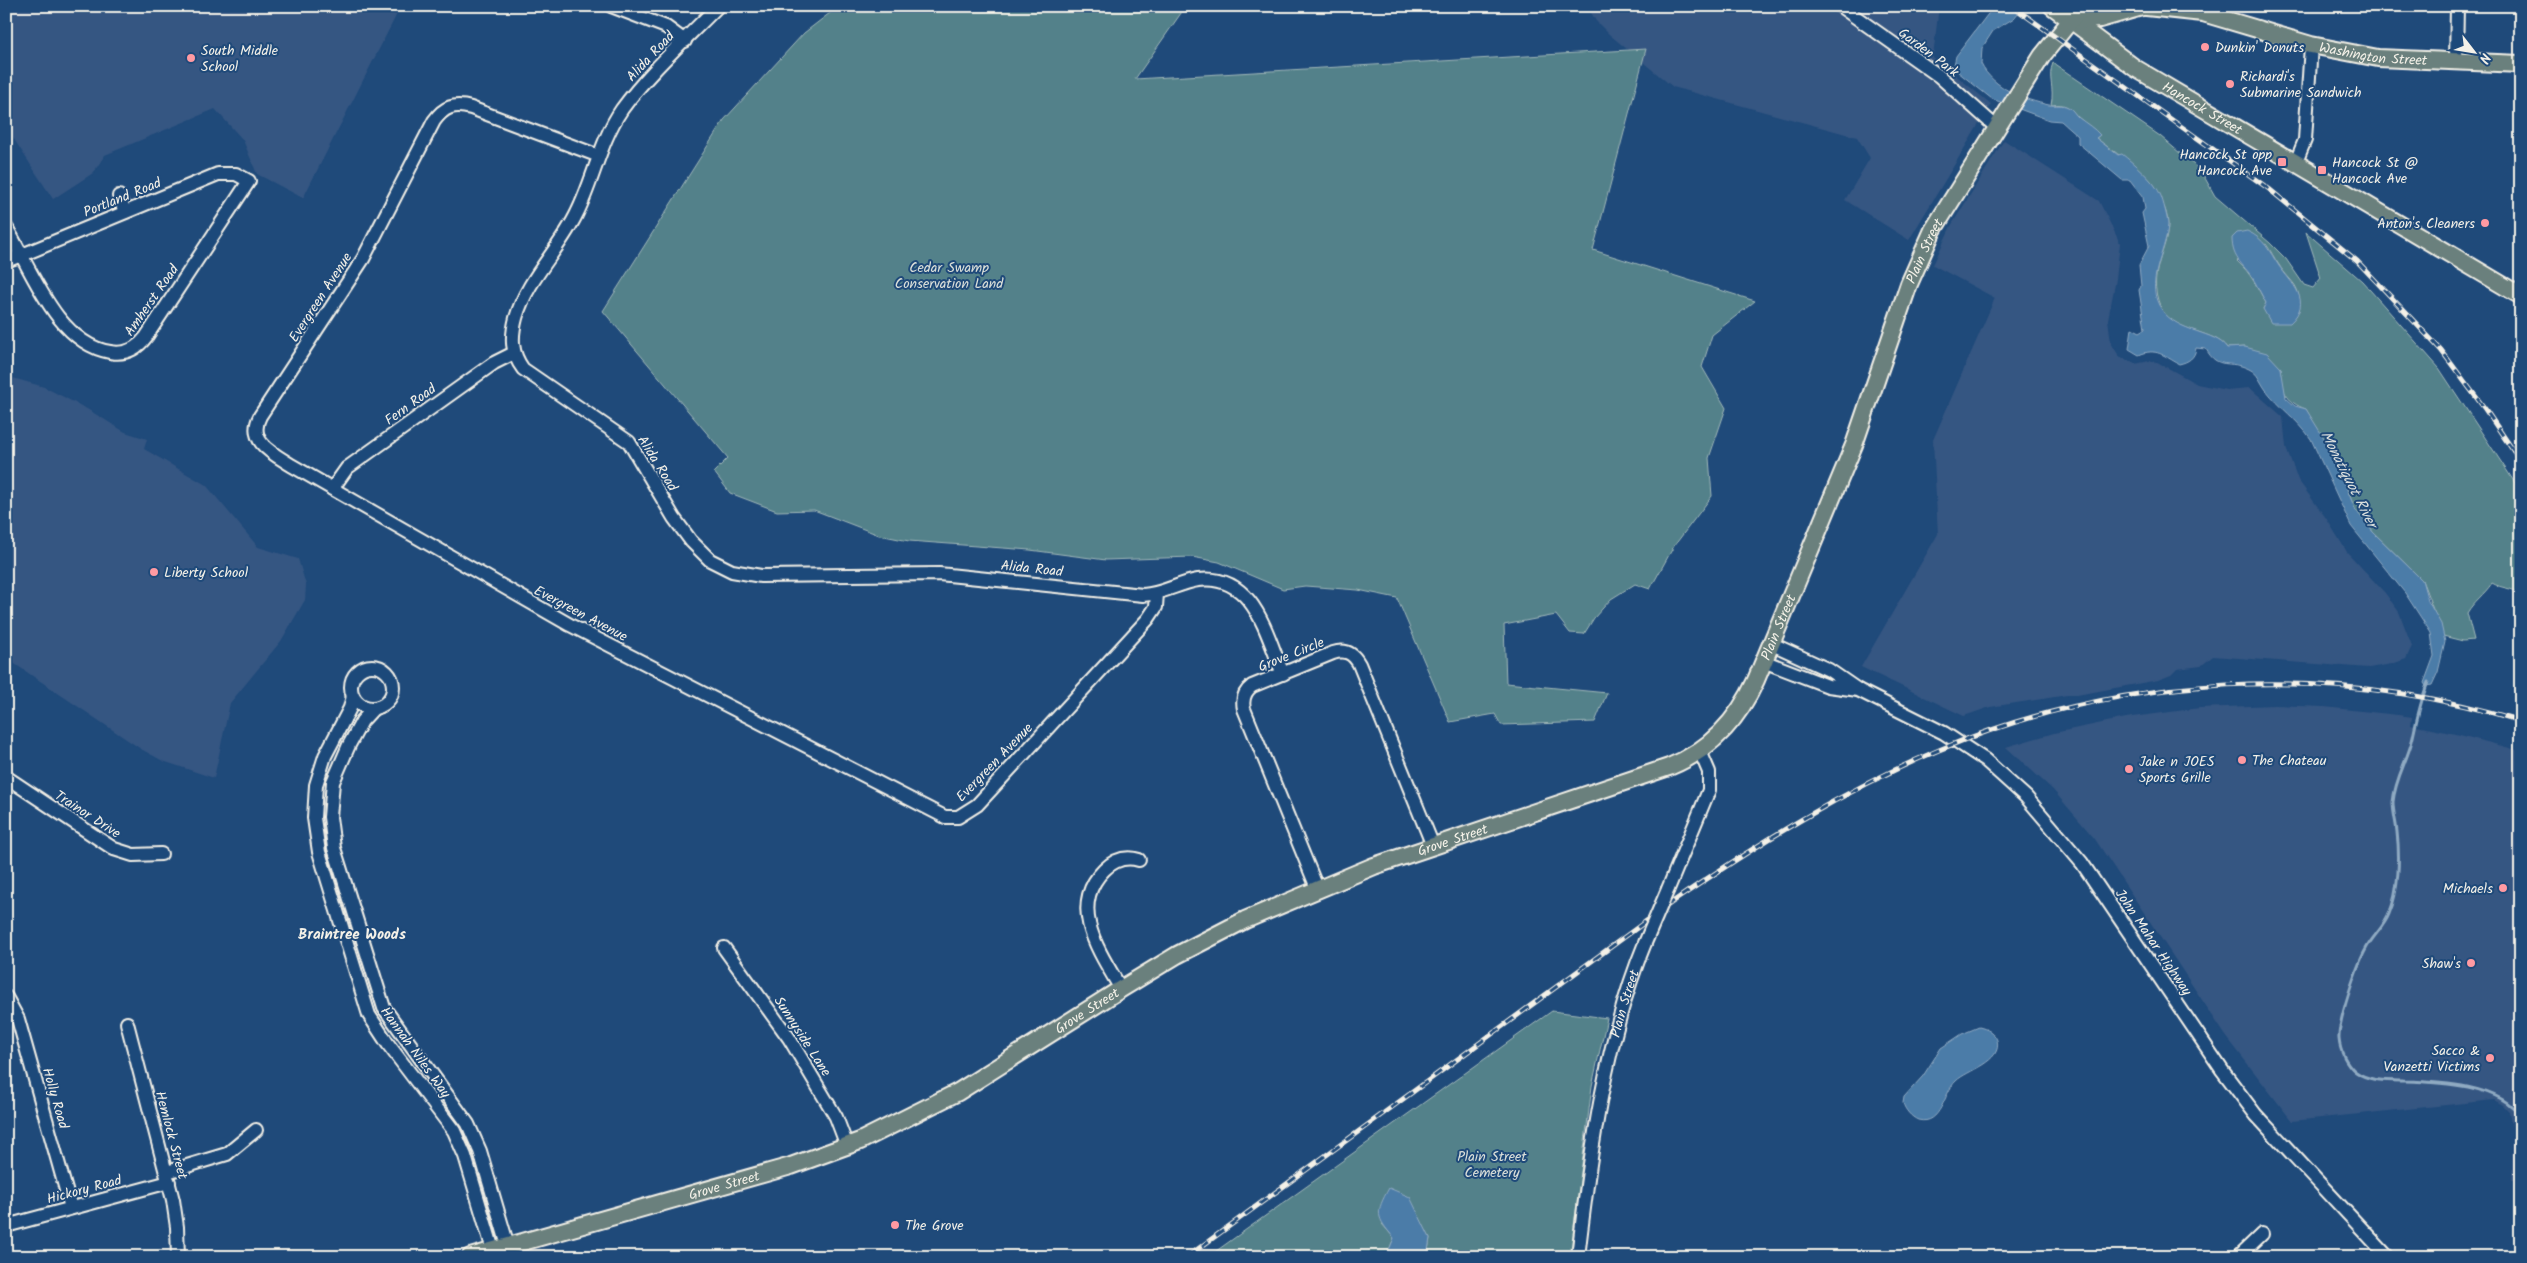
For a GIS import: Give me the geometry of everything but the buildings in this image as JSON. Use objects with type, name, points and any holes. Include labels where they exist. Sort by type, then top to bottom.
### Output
[{"type":"main road","points":[[2052,6],[2070,21],[2088,6]]},
{"type":"main road","name":"Washington Street","points":[[2137,6],[2203,13],[2311,45],[2378,58],[2521,64]]},
{"type":"main road","name":"Washington Street","points":[[2070,21],[2095,20],[2142,7]]},
{"type":"main road","name":"Plain Street","points":[[1700,751],[1720,735],[1738,714],[1747,699],[1854,445],[1920,257],[1948,203],[1996,127],[2045,52],[2070,21]]},
{"type":"main road","name":"Hancock Street","points":[[2070,21],[2136,68],[2521,296]]},
{"type":"main road","name":"Grove Street","points":[[470,1257],[791,1166],[847,1146],[888,1129],[958,1092],[1120,989],[1229,928],[1317,888],[1432,846],[1661,770],[1700,751]]},
{"type":"street","points":[[611,6],[666,27],[685,41]]},
{"type":"street","name":"Alida Road","points":[[718,6],[622,109],[610,130],[576,215],[533,283],[518,311],[512,337],[514,353],[523,369],[629,442],[674,518],[691,541],[710,560],[732,571],[761,576],[940,574],[1136,594],[1157,593]]},
{"type":"street","name":"Garden Park","points":[[1840,6],[1939,76],[1996,127]]},
{"type":"street","points":[[2456,62],[2457,6]]},
{"type":"street","points":[[2296,162],[2305,140],[2311,45]]},
{"type":"street","name":"Evergreen Avenue","points":[[599,156],[465,106],[449,106],[441,112],[359,266],[256,425],[258,439],[265,448],[332,489],[570,625],[939,814],[952,818],[965,815],[977,805],[1141,626],[1156,607],[1157,593]]},
{"type":"street","name":"Portland Road","points":[[6,261],[222,173],[236,174],[249,181]]},
{"type":"street","name":"Amherst Road","points":[[6,227],[49,304],[67,327],[87,343],[101,350],[115,353],[128,352],[138,347],[146,337],[249,181]]},
{"type":"street","points":[[119,196],[125,212]]},
{"type":"street","name":"Fern Road","points":[[332,489],[347,468],[494,363],[514,353]]},
{"type":"street","points":[[1157,593],[1198,580],[1217,580],[1234,585],[1252,602],[1283,674]]},
{"type":"street","name":"John Mahar Highway","points":[[1770,643],[1834,672],[1858,690],[1944,733],[2016,786],[2045,816],[2082,863],[2222,1070],[2256,1115],[2388,1257]]},
{"type":"street","name":"Grove Circle","points":[[1317,888],[1243,705],[1244,696],[1248,689],[1337,651],[1346,651],[1357,659],[1432,846]]},
{"type":"street","name":"John Mahar Highway","points":[[1763,661],[1828,686],[1858,690]]},
{"type":"street","name":"Hannah Niles Way","points":[[368,666],[383,668],[390,676],[393,692],[387,702],[374,708],[362,721],[340,762],[333,782],[330,802],[333,841],[384,1008],[421,1062],[460,1111],[471,1130],[501,1248],[457,1137],[369,1015],[317,844],[314,801],[322,763],[348,714],[353,696],[351,683],[358,671],[368,666]]},
{"type":"street","points":[[353,696],[363,706],[374,708]]},
{"type":"street","name":"Plain Street","points":[[1578,1257],[1591,1165],[1610,1061],[1626,995],[1645,943],[1709,790],[1709,772],[1700,751]]},
{"type":"street","name":"Trainor Drive","points":[[6,777],[114,848],[133,855],[161,854]]},
{"type":"street","points":[[1120,989],[1092,936],[1088,905],[1094,884],[1106,868],[1123,859],[1140,860]]},
{"type":"street","points":[[341,926],[356,921]]},
{"type":"street","name":"Sunnyside Lane","points":[[724,948],[786,1034],[836,1117],[847,1146]]},
{"type":"street","name":"Holly Road","points":[[6,997],[18,1020],[71,1208]]},
{"type":"street","name":"Hemlock Street","points":[[126,1023],[168,1177],[178,1228],[178,1257]]},
{"type":"street","points":[[409,1071],[421,1062]]},
{"type":"street","name":"Hickory Road","points":[[6,1226],[71,1208],[168,1177],[227,1154],[256,1130]]},
{"type":"street","points":[[2238,1257],[2262,1234]]},
{"type":"shaded area","name":"South Middle School","points":[[6,6],[401,6],[303,198],[257,174],[243,140],[215,109],[105,155],[93,173],[53,199],[6,127]]},
{"type":"shaded area","points":[[1587,6],[1939,6],[1933,57],[1991,104],[1909,240],[1845,200],[1870,158],[1857,137],[1673,87],[1610,35],[1596,21]]},
{"type":"shaded area","points":[[1994,6],[2024,6],[2014,18],[1993,31],[1982,48],[1981,64],[1993,80],[2010,92],[2039,103],[2070,108],[2100,135],[2096,138],[2118,155],[2122,154],[2144,173],[2161,196],[2168,225],[2157,268],[2155,290],[2162,310],[2177,323],[2222,342],[2227,348],[2245,347],[2267,353],[2281,368],[2286,398],[2295,406],[2306,409],[2332,451],[2355,509],[2373,532],[2422,580],[2428,601],[2441,624],[2445,642],[2438,672],[2432,685],[2426,686],[2424,683],[2434,656],[2431,633],[2405,593],[2351,526],[2311,439],[2271,396],[2255,373],[2242,366],[2215,360],[2206,349],[2196,348],[2190,359],[2179,364],[2155,352],[2139,355],[2129,349],[2132,328],[2140,332],[2145,329],[2139,290],[2141,286],[2139,265],[2149,246],[2142,213],[2145,209],[2143,197],[2130,180],[2122,180],[2078,143],[2078,136],[2061,121],[2049,120],[1992,99],[1958,72],[1954,65],[1956,56]]},
{"type":"shaded area","points":[[2004,140],[2099,201],[2120,243],[2116,279],[2108,319],[2111,343],[2119,356],[2135,364],[2150,361],[2157,362],[2197,384],[2226,390],[2250,388],[2283,417],[2286,447],[2298,480],[2326,518],[2347,552],[2385,593],[2399,612],[2412,646],[2406,659],[2392,664],[2369,668],[2213,656],[2201,666],[2177,669],[2171,675],[2158,680],[2077,695],[1990,707],[1964,716],[1861,667],[1938,534],[1933,440],[1995,298],[1933,265],[1951,226]]},
{"type":"shaded area","points":[[2247,231],[2266,246],[2298,293],[2300,307],[2297,315],[2290,323],[2271,323],[2263,309],[2266,303],[2258,287],[2234,252],[2232,238],[2237,233]]},
{"type":"shaded area","name":"Liberty School","points":[[6,376],[44,387],[87,409],[125,432],[147,439],[144,449],[206,485],[258,547],[298,559],[306,585],[305,600],[281,641],[230,703],[214,778],[163,761],[141,749],[6,658]]},
{"type":"shaded area","points":[[2275,705],[2324,707],[2412,717],[2411,725],[2456,734],[2521,751],[2521,1180],[2512,1181],[2513,1134],[2509,1111],[2494,1100],[2292,1121],[2226,1036],[2095,839],[2053,790],[2006,747],[2054,733],[2126,718],[2200,708]]},
{"type":"shaded area","points":[[1979,1027],[1990,1031],[1996,1037],[1997,1048],[1995,1054],[1983,1065],[1956,1081],[1941,1107],[1932,1118],[1926,1121],[1913,1117],[1904,1106],[1904,1097],[1923,1076],[1941,1048],[1962,1034]]},
{"type":"shaded area","points":[[1389,1188],[1410,1197],[1430,1238],[1428,1251],[1431,1257],[1386,1257],[1394,1238],[1381,1220],[1380,1209]]},
{"type":"green space","name":"Cedar Swamp Conservation Land","points":[[839,6],[1186,6],[1135,79],[1646,49],[1593,250],[1755,301],[1712,335],[1702,367],[1726,408],[1709,458],[1712,496],[1674,546],[1650,589],[1635,584],[1611,599],[1594,618],[1584,634],[1570,633],[1556,615],[1504,625],[1506,683],[1607,693],[1595,722],[1501,725],[1495,714],[1450,722],[1397,598],[1358,590],[1305,586],[1283,589],[1219,562],[1192,557],[1106,560],[1030,550],[909,541],[879,535],[814,510],[777,511],[730,493],[714,472],[728,458],[603,311],[724,120],[804,33]]},
{"type":"green space","points":[[2053,63],[2160,136],[2201,171],[2215,196],[2286,259],[2304,285],[2313,288],[2321,278],[2306,232],[2362,281],[2439,368],[2521,492],[2521,594],[2492,583],[2467,613],[2474,640],[2463,641],[2443,636],[2422,580],[2373,532],[2355,509],[2344,482],[2306,409],[2294,403],[2286,394],[2281,382],[2281,368],[2245,347],[2227,348],[2213,338],[2184,327],[2167,316],[2161,308],[2156,294],[2156,281],[2157,269],[2167,235],[2166,210],[2152,182],[2139,170],[2096,138],[2100,135],[2069,108],[2064,105],[2051,105],[2051,68]],"holes":[[[2266,244],[2297,289],[2299,311],[2263,309],[2266,303],[2257,286],[2237,261]]]},
{"type":"green space","name":"Plain Street Cemetery","points":[[1552,1011],[1607,1018],[1592,1086],[1570,1257],[1431,1257],[1428,1251],[1430,1238],[1420,1219],[1382,1224],[1394,1238],[1386,1257],[1217,1257],[1212,1254]]},
{"type":"waterway","name":"Monatiquot River","points":[[2428,682],[2419,709],[2411,745],[2394,793],[2393,806],[2398,852],[2398,874],[2395,895],[2387,919],[2369,945],[2358,967],[2342,1020],[2340,1044],[2346,1061],[2352,1069],[2361,1075],[2379,1080],[2433,1082],[2468,1087],[2500,1098],[2512,1107],[2521,1118]]},
{"type":"waterway","name":"Monatiquot River","points":[[2521,1171],[2521,1214]]},
{"type":"railway","points":[[2012,6],[2269,189],[2357,261],[2441,350],[2485,409],[2521,462]]},
{"type":"railway","points":[[1187,1257],[1671,903],[1735,860],[1801,820],[1869,783],[1939,750],[2009,724],[2081,705],[2154,692],[2227,685],[2301,684],[2375,690],[2449,702],[2521,721]]},
{"type":"place","name":"Dunkin' Donuts","points":[[2205,47]]},
{"type":"place","name":"South Middle School","points":[[191,58]]},
{"type":"place","name":"Richardi's Submarine Sandwich","points":[[2230,84]]},
{"type":"place","name":"Hancock St opp Hancock Ave","points":[[2282,162]]},
{"type":"place","name":"Hancock St @ Hancock Ave","points":[[2322,170]]},
{"type":"place","name":"Anton's Cleaners","points":[[2485,223]]},
{"type":"place","name":"Liberty School","points":[[154,572]]},
{"type":"place","name":"The Chateau","points":[[2242,760]]},
{"type":"place","name":"Jake n JOES Sports Grille","points":[[2129,769]]},
{"type":"place","name":"Michaels","points":[[2503,888]]},
{"type":"place","name":"Shaw's","points":[[2471,963]]},
{"type":"place","name":"Sacco & Vanzetti Victims","points":[[2490,1058]]},
{"type":"place","name":"The Grove","points":[[895,1225]]},
{"type":"district","name":"Braintree Woods","points":[[352,934]]}]
